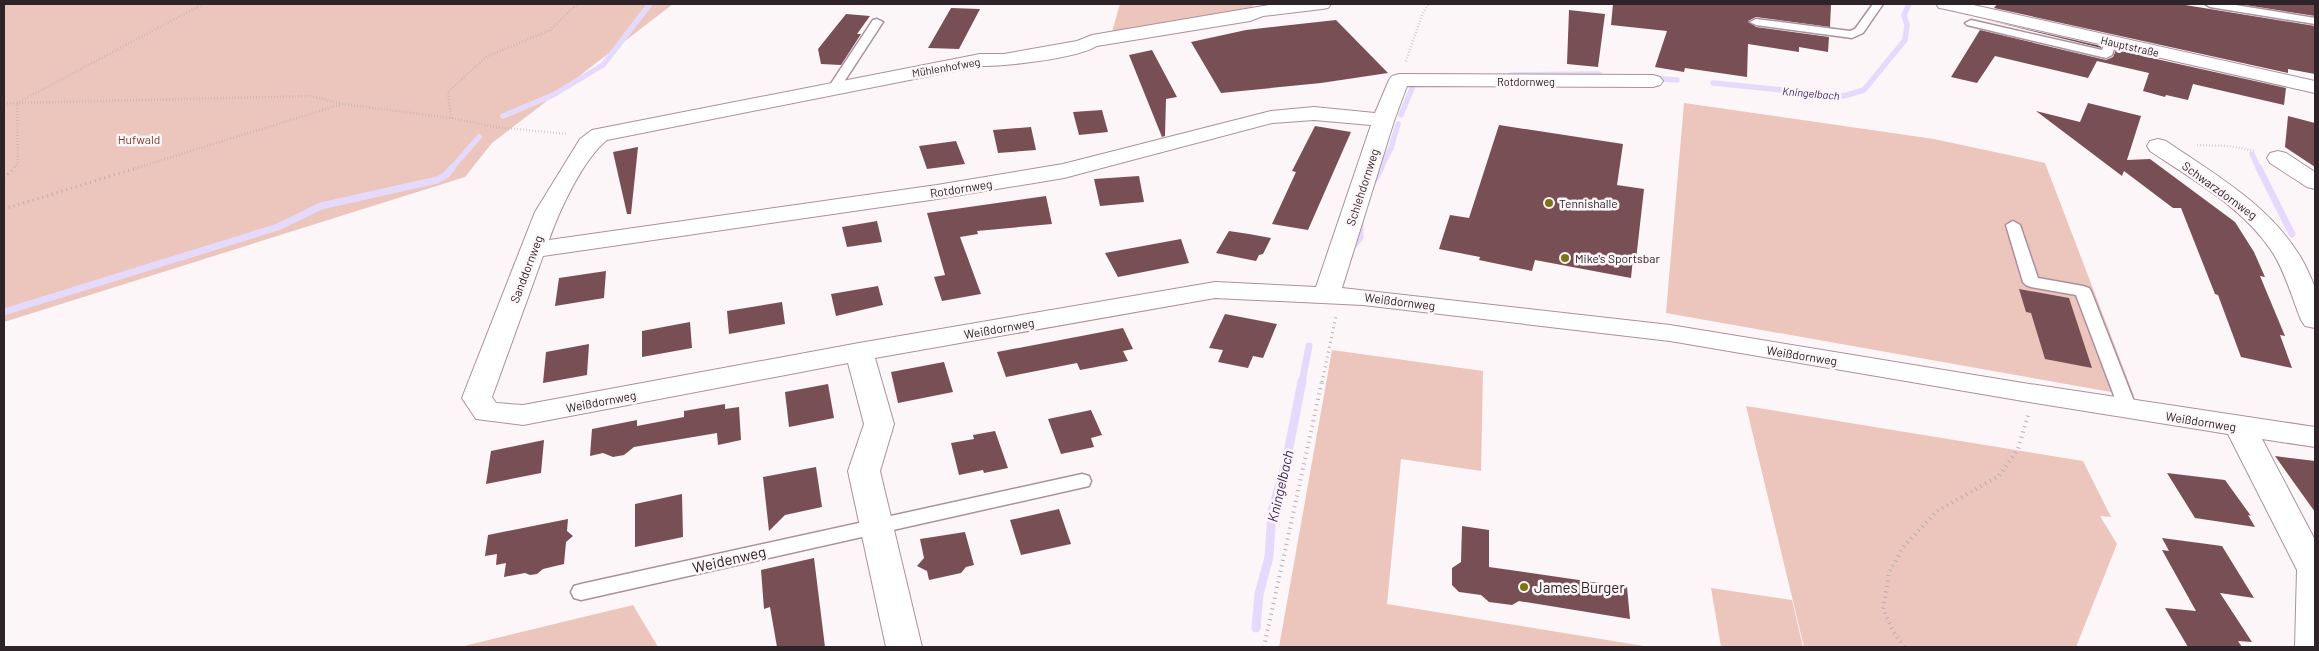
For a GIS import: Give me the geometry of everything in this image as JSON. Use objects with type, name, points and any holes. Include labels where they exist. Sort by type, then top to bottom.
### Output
[{"type":"street","name":"Mühlenhofweg","points":[[600,135],[980,60],[1004,60],[1084,46],[1092,42],[1182,25],[1200,24],[1267,6],[1322,4]]},
{"type":"street","name":"Hauptstraße","points":[[1945,4],[2315,88]]},
{"type":"street","name":"Rotdornweg","points":[[1399,80],[1653,81]]},
{"type":"street","name":"Schlehdornweg","points":[[1333,295],[1383,121],[1399,80]]},
{"type":"street","name":"Rotdornweg","points":[[534,250],[927,193],[1064,171],[1271,117],[1295,113],[1341,114],[1383,121]]},
{"type":"street","name":"Sanddornweg","points":[[487,412],[477,398],[547,212],[588,144],[600,135]]},
{"type":"street","name":"Schwarzdornweg","points":[[2158,146],[2238,201],[2262,221],[2285,252],[2315,320]]},
{"type":"street","points":[[2278,158],[2315,182]]},
{"type":"street","name":"Weißdornweg","points":[[487,412],[522,415],[859,352],[1215,290],[1364,296],[1670,333],[2128,409],[2315,437]]},
{"type":"street","points":[[859,352],[879,424],[864,471],[904,647]]},
{"type":"street","points":[[2240,427],[2314,570],[2313,647]]},
{"type":"lane","points":[[1756,22],[1852,35],[1859,31],[1878,4]]},
{"type":"lane","points":[[2210,4],[2315,21]]},
{"type":"lane","points":[[834,88],[877,22]]},
{"type":"lane","points":[[1971,23],[2106,55],[2110,42]]},
{"type":"lane","points":[[2013,225],[2031,282],[2082,291],[2128,409]]},
{"type":"lane","name":"Weidenweg","points":[[581,592],[1082,481]]},
{"type":"path","points":[[17,103],[203,4]]},
{"type":"path","points":[[452,118],[448,92],[486,57],[550,30],[577,4]]},
{"type":"path","points":[[1399,80],[1422,15],[1428,4]]},
{"type":"path","points":[[4,104],[311,96],[343,104],[452,118],[496,127],[600,135]]},
{"type":"path","points":[[4,178],[18,163],[17,103]]},
{"type":"path","points":[[4,209],[343,104]]},
{"type":"path","points":[[2158,146],[2229,146],[2278,158]]},
{"type":"path","points":[[1264,647],[1333,295]]},
{"type":"path","points":[[1904,647],[1893,631],[1883,609],[1889,573],[1904,546],[1937,511],[1999,476],[2018,449],[2024,431],[2029,409],[2023,392]]},
{"type":"green space","name":"Hufwald","points":[[4,4],[673,4],[492,143],[465,177],[4,322]]},
{"type":"green space","points":[[1120,4],[1255,4],[1251,8],[1112,32]]},
{"type":"green space","points":[[1684,103],[1934,139],[2045,163],[2134,396],[1666,313]]},
{"type":"green space","points":[[1332,350],[1483,371],[1481,471],[1401,459],[1387,604],[1650,647],[1279,647]]},
{"type":"green space","points":[[1746,406],[2083,461],[2111,517],[2100,516],[2117,544],[2076,647],[1804,647]]},
{"type":"green space","points":[[1711,588],[1792,600],[1803,647],[1721,647]]},
{"type":"green space","points":[[633,605],[658,647],[460,647]]},
{"type":"building","points":[[1613,4],[1831,4],[1830,27],[1756,17],[1748,21],[1756,27],[1829,37],[1828,52],[1799,47],[1799,52],[1748,44],[1747,77],[1685,68],[1684,72],[1655,67],[1667,31],[1611,25]]},
{"type":"building","points":[[1997,4],[2179,4],[2315,26],[2315,74],[2288,69],[2288,73],[1994,8]]},
{"type":"building","points":[[2239,4],[2315,4],[2315,16]]},
{"type":"building","points":[[951,8],[980,9],[959,49],[928,48]]},
{"type":"building","points":[[1569,10],[1605,14],[1598,67],[1567,64]]},
{"type":"building","points":[[846,14],[870,16],[857,34],[861,34],[841,65],[821,64],[818,49]]},
{"type":"building","points":[[1336,20],[1388,73],[1321,83],[1221,93],[1191,42],[1246,30]]},
{"type":"building","points":[[1987,20],[2101,46],[2101,48]]},
{"type":"building","points":[[1980,30],[2106,60],[2113,57],[2116,50],[2286,88],[2284,105],[2193,84],[2188,100],[2166,95],[2165,97],[2143,91],[2149,73],[2097,61],[2088,78],[1995,56],[1977,83],[1951,77]]},
{"type":"building","points":[[1152,50],[1177,97],[1166,99],[1165,136],[1162,137],[1129,55]]},
{"type":"building","points":[[2088,103],[2141,116],[2127,160],[2150,159],[2235,222],[2254,252],[2265,277],[2260,276],[2285,336],[2280,335],[2292,368],[2241,357],[2218,295],[2215,294],[2181,208],[2173,208],[2124,171],[2122,176],[2036,111],[2080,122]]},
{"type":"building","points":[[1102,110],[1108,132],[1079,135],[1073,112]]},
{"type":"building","points":[[2288,116],[2315,123],[2315,167],[2285,147]]},
{"type":"building","points":[[1499,125],[1623,144],[1617,185],[1644,189],[1636,260],[1633,258],[1631,278],[1535,260],[1532,271],[1479,260],[1480,257],[1439,249],[1450,215],[1469,218]]},
{"type":"building","points":[[1315,126],[1351,132],[1308,230],[1272,224],[1296,172],[1292,171]]},
{"type":"building","points":[[1031,127],[1036,150],[998,153],[993,130]]},
{"type":"building","points":[[956,141],[965,164],[927,169],[919,146]]},
{"type":"building","points":[[638,147],[631,214],[627,214],[613,152]]},
{"type":"building","points":[[1139,176],[1144,202],[1100,206],[1094,179]]},
{"type":"building","points":[[1046,196],[1052,224],[977,231],[978,234],[960,237],[981,294],[942,301],[934,277],[945,275],[927,213]]},
{"type":"building","points":[[877,221],[882,242],[847,247],[842,227]]},
{"type":"building","points":[[1229,231],[1271,238],[1263,254],[1259,255],[1256,261],[1216,253]]},
{"type":"building","points":[[1181,239],[1189,263],[1118,277],[1105,253]]},
{"type":"building","points":[[606,271],[604,298],[555,306],[559,278]]},
{"type":"building","points":[[878,286],[883,305],[836,316],[831,294]]},
{"type":"building","points":[[2019,289],[2069,298],[2092,368],[2045,359],[2031,313],[2026,312]]},
{"type":"building","points":[[782,302],[785,324],[729,334],[727,311]]},
{"type":"building","points":[[1225,314],[1277,324],[1263,358],[1253,356],[1248,368],[1218,362],[1223,350],[1209,348]]},
{"type":"building","points":[[690,322],[692,348],[642,357],[642,331]]},
{"type":"building","points":[[1123,328],[1133,349],[1123,351],[1128,361],[1080,370],[1077,363],[1006,377],[997,352]]},
{"type":"building","points":[[589,344],[587,375],[543,383],[546,352]]},
{"type":"building","points":[[944,362],[953,392],[898,403],[891,372]]},
{"type":"building","points":[[828,384],[834,418],[789,427],[785,392]]},
{"type":"building","points":[[725,404],[725,409],[739,407],[741,440],[718,445],[717,433],[634,447],[624,455],[613,457],[603,453],[590,456],[592,429],[637,420],[637,426],[684,417],[684,411]]},
{"type":"building","points":[[1091,410],[1102,435],[1091,438],[1094,447],[1061,454],[1048,419]]},
{"type":"building","points":[[995,431],[1008,468],[984,473],[983,470],[959,475],[951,443],[974,439],[973,435]]},
{"type":"building","points":[[544,440],[541,473],[486,484],[491,451]]},
{"type":"building","points":[[2275,456],[2315,461],[2315,512]]},
{"type":"building","points":[[816,467],[822,507],[785,515],[769,531],[763,477]]},
{"type":"building","points":[[2167,473],[2225,480],[2251,516],[2248,515],[2255,527],[2195,518]]},
{"type":"building","points":[[682,494],[683,537],[635,547],[635,504]]},
{"type":"building","points":[[1059,509],[1071,544],[1021,555],[1010,520]]},
{"type":"building","points":[[568,519],[567,531],[573,536],[566,542],[564,564],[543,569],[537,574],[530,575],[525,573],[504,577],[506,563],[496,565],[497,554],[485,556],[488,535]]},
{"type":"building","points":[[1462,526],[1489,530],[1489,567],[1627,587],[1630,619],[1519,601],[1512,605],[1489,602],[1481,595],[1459,592],[1452,585],[1452,568],[1461,562]]},
{"type":"building","points":[[965,532],[974,565],[966,567],[961,573],[929,580],[927,571],[917,566],[924,558],[920,539]]},
{"type":"building","points":[[2162,538],[2222,546],[2254,598],[2220,593],[2252,642],[2238,641],[2242,647],[2188,647],[2165,608],[2196,611],[2162,550],[2169,551]]},
{"type":"building","points":[[814,558],[825,647],[777,647],[770,607],[764,609],[761,570]]},
{"type":"waterway","points":[[503,116],[553,95],[603,65],[650,4]]},
{"type":"waterway","name":"Kningelbach","points":[[1713,83],[1844,96],[1864,90],[1905,40],[1907,25],[1904,15],[1909,4]]},
{"type":"waterway","name":"Kningelbach","points":[[1511,75],[1599,74]]},
{"type":"waterway","name":"Kningelbach","points":[[1652,78],[1677,80]]},
{"type":"waterway","name":"Kningelbach","points":[[1401,115],[1413,86]]},
{"type":"waterway","name":"Kningelbach","points":[[1380,169],[1391,148],[1398,124]]},
{"type":"waterway","points":[[451,169],[479,137]]},
{"type":"waterway","points":[[2252,154],[2259,169]]},
{"type":"waterway","points":[[4,312],[278,227],[321,206],[437,180],[446,175],[452,168]]},
{"type":"waterway","name":"Kningelbach","points":[[1373,182],[1381,168]]},
{"type":"waterway","points":[[2259,168],[2292,234]]},
{"type":"waterway","name":"Kningelbach","points":[[1351,248],[1360,238],[1360,221]]},
{"type":"waterway","name":"Kningelbach","points":[[1302,382],[1309,346]]},
{"type":"waterway","name":"Kningelbach","points":[[1256,628],[1259,594],[1269,557],[1272,511],[1286,463],[1302,381]]},
{"type":"place","name":"Tennishalle","points":[[1549,203]]},
{"type":"place","name":"Mike's Sportsbar","points":[[1565,258]]},
{"type":"place","name":"James Burger","points":[[1524,587]]}]
